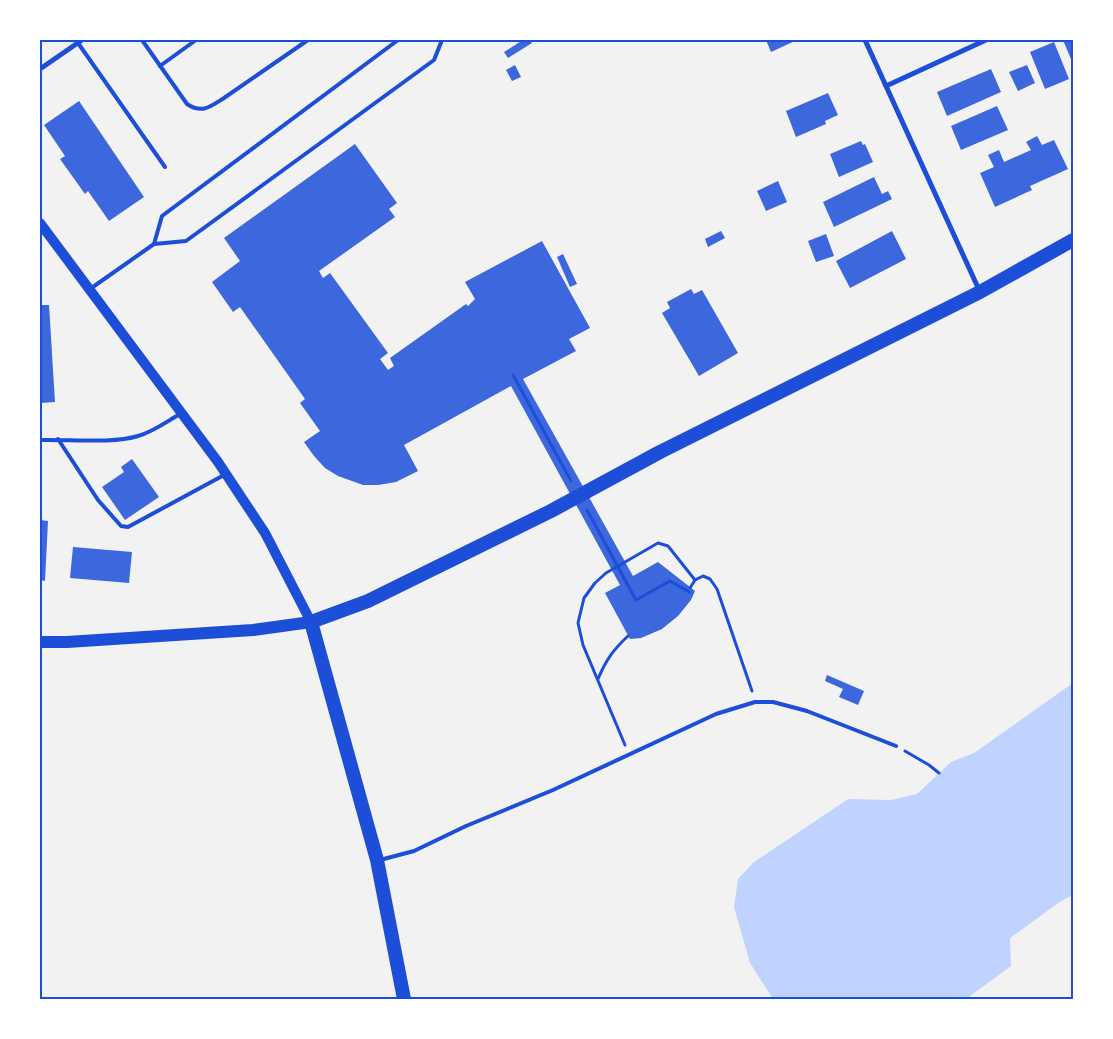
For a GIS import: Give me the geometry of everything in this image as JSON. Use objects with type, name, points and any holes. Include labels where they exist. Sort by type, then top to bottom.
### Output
[{"type":"highway","points":[[404,999],[378,860],[311,622],[368,601],[551,511],[660,452],[980,292],[1073,240]]},
{"type":"main road","points":[[40,223],[226,474],[265,533],[311,622],[253,630],[67,642],[40,642]]},
{"type":"street","points":[[865,40],[980,292]]},
{"type":"street","points":[[886,86],[986,40]]},
{"type":"street","points":[[40,69],[80,41]]},
{"type":"lane","points":[[142,40],[187,104],[194,108],[202,109],[217,102],[308,40]]},
{"type":"lane","points":[[160,66],[196,40]]},
{"type":"lane","points":[[154,244],[162,216],[398,40]]},
{"type":"lane","points":[[90,289],[154,244],[186,241],[434,60],[442,40]]},
{"type":"lane","points":[[80,41],[165,167]]},
{"type":"lane","points":[[40,440],[124,439],[150,431],[182,413]]},
{"type":"lane","points":[[58,439],[98,500],[120,526],[128,527],[226,474]]},
{"type":"lane","points":[[378,860],[414,851],[466,826],[553,790],[716,714],[755,702],[773,702],[807,711],[896,746]]},
{"type":"path","points":[[629,754],[583,645],[578,623],[584,598],[595,583],[606,573],[658,543],[668,546],[695,580]]},
{"type":"path","points":[[636,600],[670,581],[690,590],[695,580],[702,576],[710,579],[717,589],[755,702]]},
{"type":"path","points":[[598,679],[613,650],[628,636]]},
{"type":"path","points":[[896,746],[929,765],[939,774]]},
{"type":"water","points":[[1073,683],[1073,895],[1061,901],[1010,938],[1011,966],[966,999],[773,999],[750,963],[734,907],[738,879],[754,862],[848,799],[891,800],[917,794],[951,762],[974,753]]},
{"type":"building","points":[[523,40],[530,40],[532,43],[508,58],[504,52]]},
{"type":"building","points":[[766,40],[797,40],[771,52]]},
{"type":"building","points":[[1063,40],[1073,40],[1073,64]]},
{"type":"building","points":[[1054,42],[1069,79],[1045,89],[1030,52]]},
{"type":"building","points":[[515,65],[521,77],[512,81],[506,70]]},
{"type":"building","points":[[1027,65],[1035,83],[1018,91],[1009,72]]},
{"type":"building","points":[[991,69],[1001,92],[947,116],[937,92]]},
{"type":"building","points":[[828,93],[838,115],[825,121],[826,124],[796,137],[786,111]]},
{"type":"building","points":[[79,101],[144,197],[109,221],[88,191],[85,194],[60,159],[65,156],[44,125]]},
{"type":"building","points":[[997,106],[1008,130],[961,150],[951,126]]},
{"type":"building","points":[[1037,136],[1042,145],[1054,140],[1068,169],[1030,186],[1032,190],[995,207],[980,173],[994,167],[988,155],[999,150],[1004,162],[1031,150],[1026,142]]},
{"type":"building","points":[[861,141],[863,145],[865,144],[873,162],[839,177],[830,154]]},
{"type":"building","points":[[355,144],[397,203],[389,209],[395,217],[319,271],[323,278],[330,273],[388,353],[380,359],[388,370],[394,366],[390,358],[466,304],[468,306],[475,299],[465,282],[542,241],[590,328],[569,339],[576,351],[523,379],[633,576],[658,562],[695,591],[691,600],[678,616],[662,629],[641,638],[630,639],[605,593],[620,585],[511,386],[404,445],[418,471],[396,482],[363,485],[338,476],[325,468],[304,442],[320,431],[300,403],[305,399],[240,307],[233,312],[212,282],[240,261],[224,238]]},
{"type":"building","points":[[874,177],[882,194],[888,191],[892,199],[834,227],[823,202]]},
{"type":"building","points":[[778,181],[787,202],[766,211],[757,191]]},
{"type":"building","points":[[721,231],[725,238],[708,247],[705,239]]},
{"type":"building","points":[[892,231],[906,259],[850,288],[836,261]]},
{"type":"building","points":[[826,234],[834,256],[816,262],[808,241]]},
{"type":"building","points":[[563,254],[577,284],[570,287],[557,257]]},
{"type":"building","points":[[691,289],[694,294],[702,290],[738,353],[699,376],[662,313],[670,308],[667,302]]},
{"type":"building","points":[[40,305],[49,305],[55,402],[40,403]]},
{"type":"building","points":[[132,459],[159,497],[125,520],[102,487],[124,472],[121,467]]},
{"type":"building","points":[[40,520],[48,521],[45,581],[40,580]]},
{"type":"building","points":[[73,547],[132,552],[129,583],[70,578]]},
{"type":"building","points":[[827,675],[864,691],[858,705],[839,697],[843,689],[825,681]]}]
